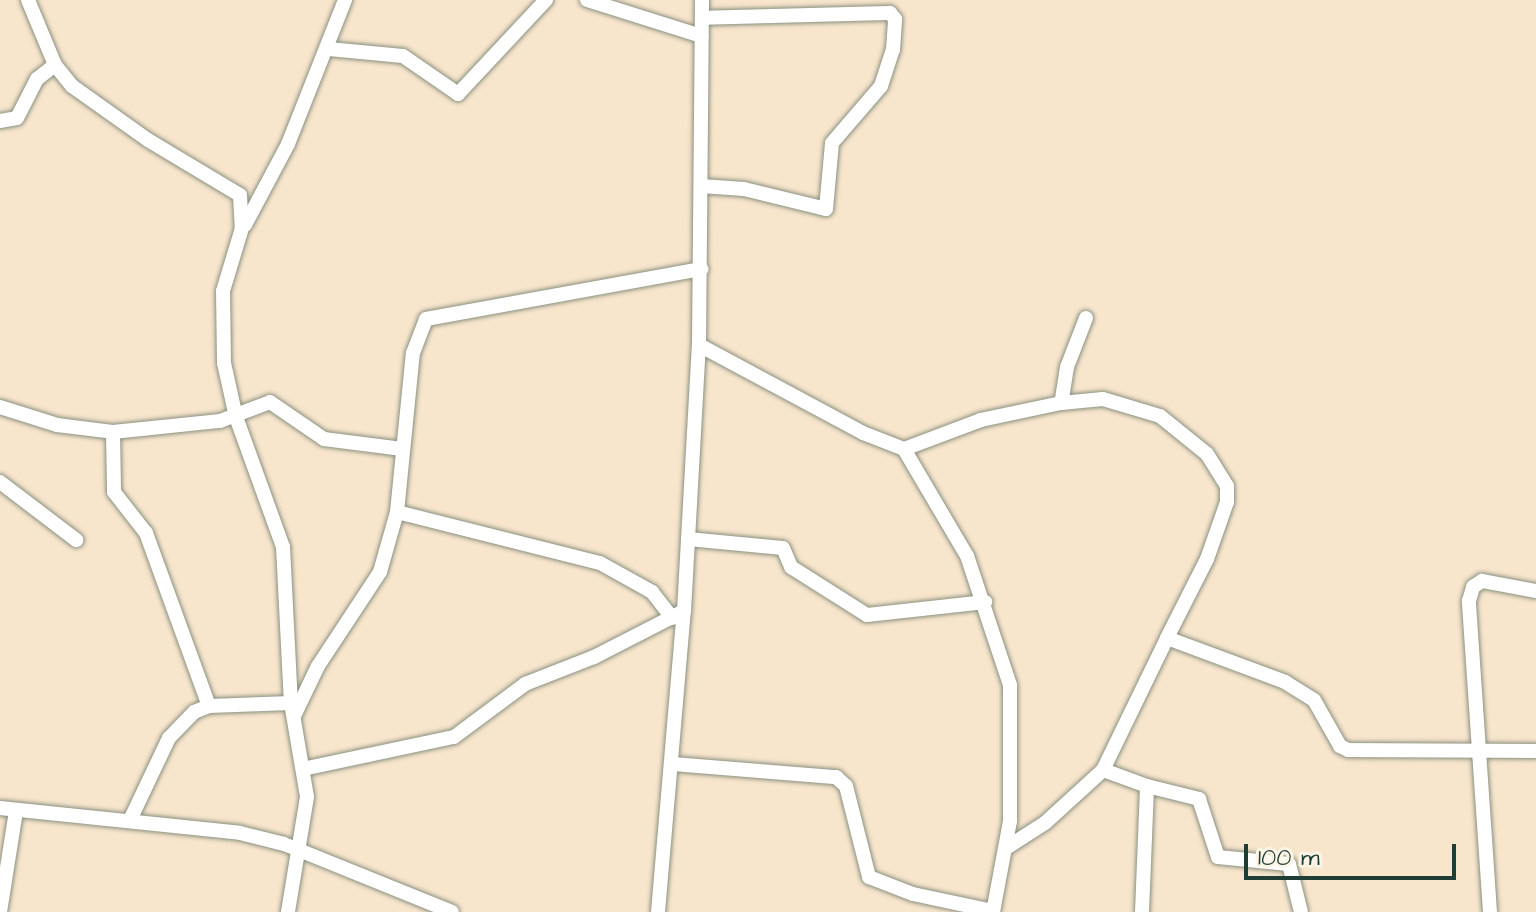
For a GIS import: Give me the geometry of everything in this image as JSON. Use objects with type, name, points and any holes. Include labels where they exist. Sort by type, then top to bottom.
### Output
[{"type":"street","points":[[28,0],[55,65],[72,86],[121,123],[233,187],[240,195],[242,228]]},
{"type":"street","points":[[288,912],[307,806],[292,710],[283,547],[236,417],[222,326],[223,291],[242,228],[272,178],[329,49],[345,0]]},
{"type":"street","points":[[329,49],[403,56],[458,94],[546,0]]},
{"type":"street","points":[[587,0],[701,36]]},
{"type":"street","points":[[658,912],[673,764],[678,615],[688,539],[699,345],[702,0]]},
{"type":"street","points":[[701,186],[744,189],[826,209],[832,143],[881,86],[893,50],[895,19],[890,13],[702,18]]},
{"type":"street","points":[[0,121],[17,118],[37,79],[55,65]]},
{"type":"street","points":[[292,710],[380,572],[397,512],[413,353],[426,319],[702,269]]},
{"type":"street","points":[[1061,403],[1067,367],[1086,318]]},
{"type":"street","points":[[673,764],[836,777],[846,786],[869,877],[913,894],[993,912],[1006,848],[1010,685],[985,602],[954,531],[904,449],[863,433],[699,345]]},
{"type":"street","points":[[904,449],[981,420],[1061,403],[1103,399],[1160,416],[1207,454],[1227,486],[1227,502],[1207,559],[1103,770],[1045,823],[1006,848]]},
{"type":"street","points":[[0,407],[57,425],[113,432],[236,417],[276,403],[324,439],[402,449]]},
{"type":"street","points":[[113,432],[114,492],[146,533],[209,706]]},
{"type":"street","points":[[0,482],[76,540]]},
{"type":"street","points":[[397,512],[600,563],[652,592],[678,615]]},
{"type":"street","points":[[688,539],[783,548],[791,567],[867,615],[985,602]]},
{"type":"street","points":[[1490,912],[1482,752],[1469,601],[1473,587],[1494,579],[1536,591]]},
{"type":"street","points":[[303,769],[454,737],[525,684],[594,657],[678,615]]},
{"type":"street","points":[[1167,638],[1285,682],[1314,700],[1340,746],[1348,750],[1536,751]]},
{"type":"street","points":[[131,818],[169,738],[187,717],[209,706],[292,710]]},
{"type":"street","points":[[1103,770],[1147,786],[1199,799],[1218,857],[1289,864],[1301,912]]},
{"type":"street","points":[[1142,912],[1147,786]]},
{"type":"street","points":[[0,808],[131,818],[240,833],[284,844],[299,854],[452,912]]},
{"type":"street","points":[[0,912],[16,811]]}]
